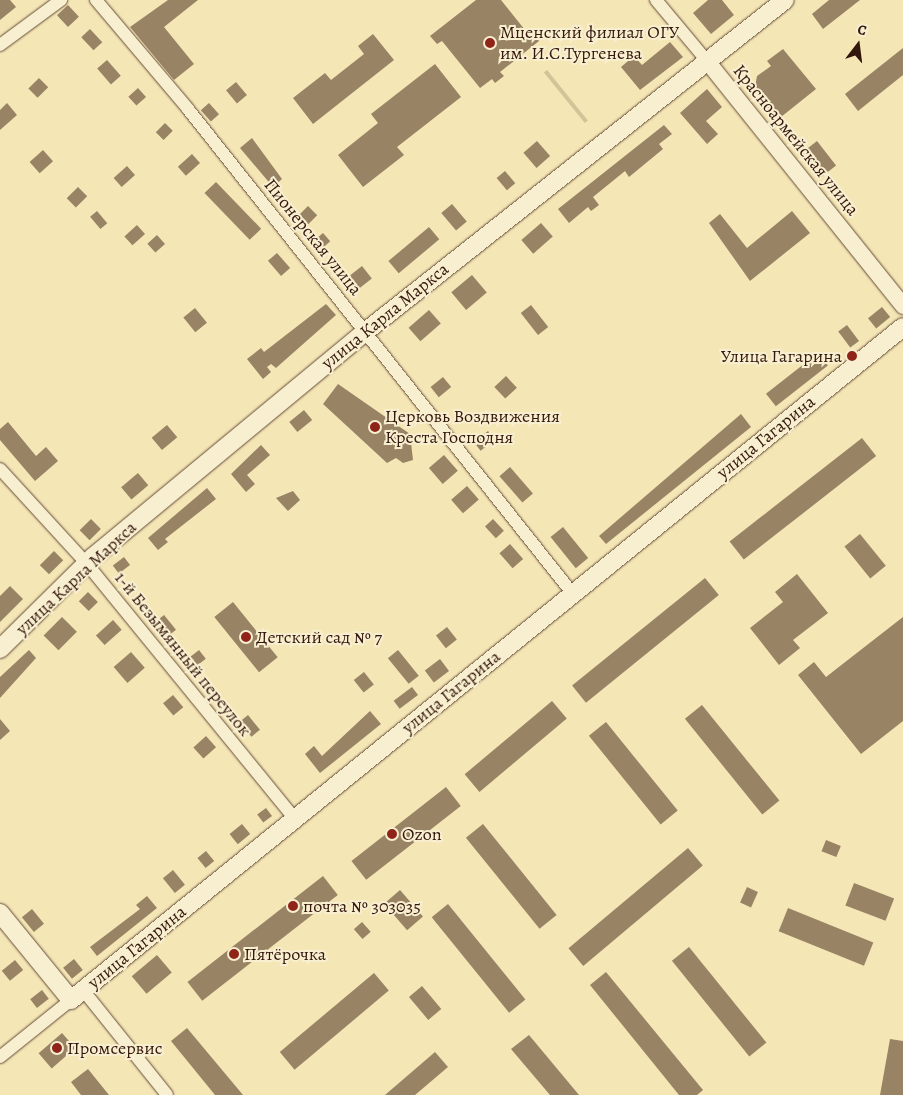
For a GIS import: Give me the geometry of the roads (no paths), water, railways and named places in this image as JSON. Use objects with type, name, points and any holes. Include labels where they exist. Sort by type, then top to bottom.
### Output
[{"type":"main road","name":"улица Карла Маркса","points":[[0,649],[87,564],[365,332],[785,0]]},
{"type":"main road","name":"улица Гагарина","points":[[77,995],[903,327]]},
{"type":"main road","points":[[0,913],[77,995]]},
{"type":"street","points":[[0,45],[61,0]]},
{"type":"street","name":"Пионерская улица","points":[[96,0],[365,332],[573,594]]},
{"type":"street","name":"Красноармейская улица","points":[[656,0],[903,306]]},
{"type":"street","name":"1-й Безымянный переулок","points":[[0,469],[87,564],[295,818]]},
{"type":"street","points":[[77,995],[167,1095]]},
{"type":"street","name":"улица Гагарина","points":[[0,1057],[77,995]]},
{"type":"place","name":"Мценский филиал ОГУ им. И.С.Тургенева","points":[[490,43]]},
{"type":"place","name":"Улица Гагарина","points":[[852,356]]},
{"type":"place","name":"Церковь Воздвижения Креста Господня","points":[[375,427]]},
{"type":"place","name":"Детский сад № 7","points":[[246,637]]},
{"type":"place","name":"Ozon","points":[[392,834]]},
{"type":"place","name":"почта № 303035","points":[[293,906]]},
{"type":"place","name":"Пятёрочка","points":[[234,954]]},
{"type":"place","name":"Промсервис","points":[[57,1048]]}]
